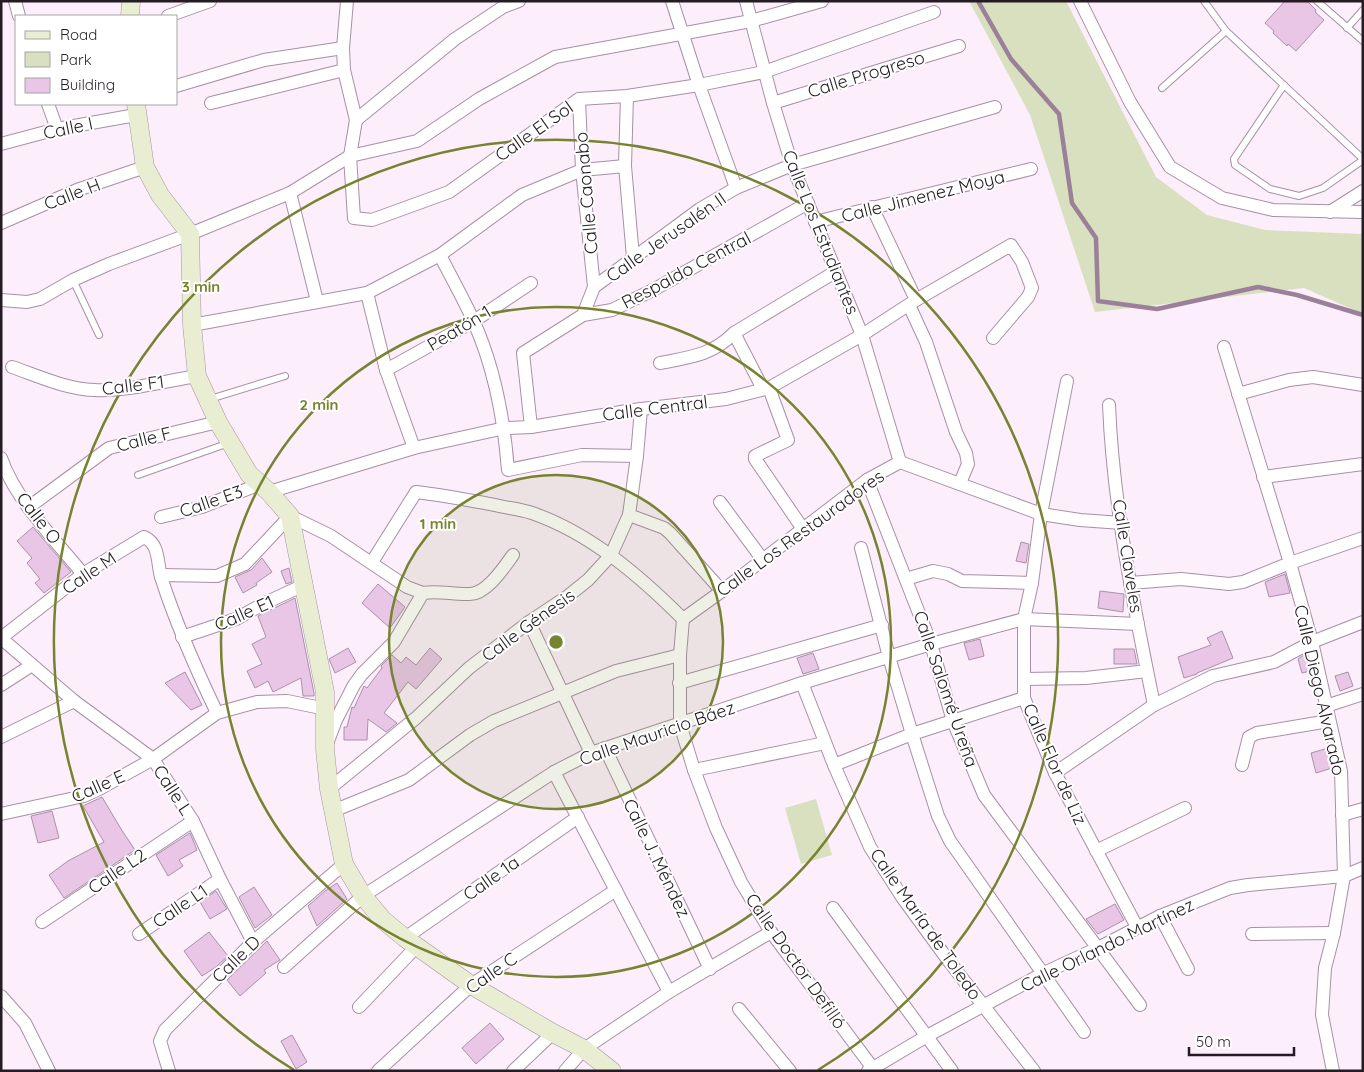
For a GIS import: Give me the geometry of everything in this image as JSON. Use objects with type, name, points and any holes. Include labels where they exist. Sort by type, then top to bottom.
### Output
[{"type":"street","points":[[14,1],[19,15]]},
{"type":"street","points":[[130,15],[131,1]]},
{"type":"street","points":[[171,15],[210,1]]},
{"type":"street","name":"Calle El Sol","points":[[347,1],[343,48],[344,70],[356,120],[350,156],[354,218],[372,220],[449,192],[579,99],[627,96],[699,85],[764,72],[934,12]]},
{"type":"street","points":[[356,120],[455,39],[503,7],[519,1]]},
{"type":"street","points":[[672,1],[699,85],[736,188]]},
{"type":"street","name":"Calle Los Estudiantes","points":[[746,1],[772,103],[792,165],[862,334],[900,462]]},
{"type":"street","points":[[1080,1],[1130,102],[1170,167],[1222,198],[1273,210],[1363,212]]},
{"type":"street","points":[[1,300],[27,302],[40,299],[73,280],[109,264],[190,234],[290,193],[350,156],[417,141],[479,98],[555,57],[751,21],[817,2]]},
{"type":"street","name":"Calle Progreso","points":[[772,103],[959,46]]},
{"type":"street","points":[[178,85],[264,60],[343,48]]},
{"type":"street","points":[[211,104],[344,70]]},
{"type":"street","points":[[627,96],[625,166],[633,257]]},
{"type":"street","name":"Calle Caonabo","points":[[579,99],[582,170],[594,287]]},
{"type":"street","points":[[48,105],[57,129]]},
{"type":"street","name":"Calle Jerusalén II","points":[[583,314],[594,287],[700,209],[736,188],[792,165],[995,107]]},
{"type":"street","points":[[136,109],[144,167],[160,195],[190,234],[192,325],[197,376],[218,422],[249,474],[290,516],[331,536],[407,587],[423,593],[432,591],[477,594],[489,584],[513,555]]},
{"type":"street","name":"Calle I","points":[[1,144],[136,109]]},
{"type":"street","points":[[192,325],[367,293],[440,255],[522,195],[582,170],[625,166]]},
{"type":"street","name":"Calle H","points":[[1,223],[77,190],[144,167]]},
{"type":"street","name":"Calle Jimenez Moya","points":[[815,222],[1031,169]]},
{"type":"street","points":[[1330,212],[1363,191]]},
{"type":"street","points":[[290,193],[317,301]]},
{"type":"street","name":"Respaldo Central","points":[[531,427],[523,353],[583,314],[612,310],[653,290],[808,203]]},
{"type":"street","points":[[872,208],[913,302],[956,432],[966,453],[968,464],[960,483]]},
{"type":"street","name":"Calle Central","points":[[264,488],[414,448],[505,428],[531,427],[641,409],[726,399],[766,388],[862,334],[1011,245],[1022,262],[1032,288],[1028,297],[993,338]]},
{"type":"street","points":[[440,255],[474,321],[496,384],[505,428],[508,470],[582,455],[638,456]]},
{"type":"street","points":[[660,363],[712,351],[734,333],[835,272]]},
{"type":"street","name":"Peatón 1","points":[[386,370],[474,321],[531,283]]},
{"type":"street","points":[[367,293],[386,370],[414,448]]},
{"type":"street","points":[[734,333],[766,388],[788,440],[754,456],[755,459],[803,529]]},
{"type":"street","name":"Calle Diego Alvarado","points":[[1224,347],[1290,563],[1312,642],[1342,771],[1344,876],[1334,933],[1325,968],[1322,1015],[1333,1071]]},
{"type":"street","name":"Calle F1","points":[[12,367],[71,387],[93,390],[110,390],[197,376]]},
{"type":"street","points":[[1238,394],[1289,380],[1313,377],[1363,385]]},
{"type":"street","name":"Calle Flor de Liz","points":[[1068,381],[1041,514],[1032,583],[1024,619],[1024,698],[1055,773],[1137,927]]},
{"type":"street","name":"Calle Claveles","points":[[1109,405],[1110,436],[1130,583],[1154,705]]},
{"type":"street","name":"Calle Génesis","points":[[329,789],[416,718],[469,668],[588,580],[611,555],[629,514],[638,456],[641,409]]},
{"type":"street","name":"Calle F","points":[[29,506],[108,448],[218,422]]},
{"type":"street","name":"Calle O","points":[[1,458],[6,473],[29,506],[83,574]]},
{"type":"street","name":"Calle Los Restauradores","points":[[684,619],[867,480],[900,462],[1041,514],[1122,523]]},
{"type":"street","points":[[1264,477],[1363,464]]},
{"type":"street","name":"Calle Salomé Ureña","points":[[867,480],[932,644],[953,721],[984,795],[1140,1005]]},
{"type":"street","name":"Calle E3","points":[[161,517],[264,488]]},
{"type":"street","points":[[372,562],[416,492],[444,495],[530,512],[566,528],[611,555],[657,592],[684,619]]},
{"type":"street","points":[[720,502],[762,560]]},
{"type":"street","points":[[629,514],[664,528],[722,591]]},
{"type":"street","points":[[217,714],[182,637],[160,576],[218,576],[245,564],[290,516]]},
{"type":"street","points":[[290,516],[325,692],[329,789],[344,864],[363,896],[383,920],[411,942],[471,985],[584,1049],[612,1071]]},
{"type":"street","name":"Calle M","points":[[1,638],[83,574],[144,537],[150,540],[155,547],[160,576]]},
{"type":"street","points":[[1130,583],[1181,579],[1229,584],[1242,582],[1363,538]]},
{"type":"street","points":[[861,548],[882,625],[888,657],[938,816],[950,841],[1084,1032]]},
{"type":"street","points":[[906,579],[933,571],[948,574],[962,581],[1032,583]]},
{"type":"street","name":"Calle E1","points":[[182,637],[236,619],[304,585]]},
{"type":"street","points":[[326,749],[336,720],[354,685],[362,674],[394,642],[423,593]]},
{"type":"street","name":"Calle Doctor Defilló","points":[[684,619],[680,655],[680,724],[694,770],[716,828],[741,882],[771,932],[872,1070]]},
{"type":"street","name":"Calle Mauricio Báez","points":[[284,967],[363,896],[554,772],[591,753],[802,683],[1024,619],[1138,624]]},
{"type":"street","points":[[529,622],[591,753]]},
{"type":"street","points":[[1055,773],[1154,705],[1212,676],[1274,662],[1312,642],[1363,622]]},
{"type":"street","points":[[679,683],[882,625]]},
{"type":"street","name":"Calle L","points":[[1,638],[74,701],[153,759],[193,821],[220,879],[253,942]]},
{"type":"street","points":[[333,811],[409,780],[486,725],[616,671],[680,655]]},
{"type":"street","points":[[1,685],[32,665]]},
{"type":"street","points":[[1024,679],[1086,678],[1147,671]]},
{"type":"street","name":"Calle María de Toledo","points":[[802,683],[834,765],[870,847],[902,897],[1034,1071]]},
{"type":"street","points":[[1326,706],[1363,694]]},
{"type":"street","points":[[834,765],[912,734],[1024,698]]},
{"type":"street","points":[[1,737],[74,701]]},
{"type":"street","name":"Calle E","points":[[1,814],[84,796],[153,759],[217,714],[257,702],[286,701],[326,710]]},
{"type":"street","points":[[1242,765],[1249,736],[1330,721]]},
{"type":"street","points":[[694,770],[825,743]]},
{"type":"street","name":"Calle J. Méndez","points":[[605,748],[710,969]]},
{"type":"street","points":[[554,772],[669,992]]},
{"type":"street","points":[[1096,851],[1185,808]]},
{"type":"street","points":[[1342,815],[1363,809]]},
{"type":"street","name":"Calle 1a","points":[[359,1008],[411,942],[578,817]]},
{"type":"street","name":"Calle L2","points":[[42,922],[193,821]]},
{"type":"street","name":"Calle D","points":[[169,1071],[160,1041],[165,1030],[253,942],[344,864]]},
{"type":"street","name":"Calle Orlando Martínez","points":[[872,1070],[927,1036],[1044,973],[1160,916],[1230,888],[1344,876],[1363,868]]},
{"type":"street","name":"Calle L1","points":[[139,934],[220,879]]},
{"type":"street","name":"Calle C","points":[[378,1071],[471,985],[616,890]]},
{"type":"street","points":[[833,908],[952,1071]]},
{"type":"street","points":[[1160,916],[1188,969]]},
{"type":"street","points":[[565,1071],[584,1049],[669,992],[771,932]]},
{"type":"street","points":[[1252,934],[1334,933]]},
{"type":"street","points":[[1,996],[12,1006],[25,1023],[49,1071]]},
{"type":"street","points":[[739,1008],[790,1071]]},
{"type":"street","points":[[513,1071],[554,1033]]},
{"type":"lane","points":[[1204,1],[1226,30],[1363,160],[1323,188],[1299,196],[1270,189],[1235,165],[1234,159],[1284,86]]},
{"type":"lane","points":[[1317,1],[1363,40]]},
{"type":"lane","points":[[1347,28],[1363,10]]},
{"type":"lane","points":[[1162,88],[1226,30]]},
{"type":"lane","points":[[73,280],[99,335]]},
{"type":"lane","points":[[208,399],[285,376]]},
{"type":"lane","points":[[138,475],[230,442]]},
{"type":"green space","points":[[969,1],[1066,1],[1156,177],[1207,215],[1265,230],[1363,234],[1363,314],[1304,288],[1095,312],[1030,115]]},
{"type":"green space","points":[[816,799],[832,855],[801,864],[785,808]]},
{"type":"building","points":[[1285,1],[1307,1],[1324,20],[1296,51],[1288,44],[1287,46],[1265,23]]},
{"type":"building","points":[[33,527],[71,572],[44,593],[35,583],[40,579],[27,563],[32,558],[17,541]]},
{"type":"building","points":[[1021,542],[1029,544],[1026,563],[1016,561]]},
{"type":"building","points":[[262,558],[272,572],[256,583],[257,585],[243,593],[235,577],[251,570]]},
{"type":"building","points":[[289,568],[292,582],[286,584],[281,571]]},
{"type":"building","points":[[1285,574],[1290,593],[1269,597],[1265,582]]},
{"type":"building","points":[[378,584],[405,607],[390,628],[362,603]]},
{"type":"building","points":[[1100,591],[1124,594],[1123,612],[1098,608]]},
{"type":"building","points":[[295,598],[314,696],[303,696],[301,678],[273,692],[268,681],[255,688],[247,671],[262,664],[252,644],[266,637],[258,616]]},
{"type":"building","points":[[1222,631],[1233,658],[1184,678],[1178,657],[1211,645],[1207,638]]},
{"type":"building","points":[[980,639],[984,656],[969,660],[964,643]]},
{"type":"building","points":[[348,648],[356,662],[335,673],[329,659]]},
{"type":"building","points":[[430,648],[442,659],[416,689],[408,682],[384,713],[397,723],[386,732],[368,719],[367,740],[344,740],[344,727],[347,727],[352,707],[354,708],[364,686],[367,688],[382,668],[381,666],[392,655],[401,663],[406,657],[416,665]]},
{"type":"building","points":[[1114,649],[1134,649],[1137,664],[1114,664]]},
{"type":"building","points":[[813,653],[819,669],[803,674],[797,658]]},
{"type":"building","points":[[1307,655],[1310,671],[1302,673],[1298,659]]},
{"type":"building","points":[[185,672],[202,705],[191,710],[165,683]]},
{"type":"building","points":[[1348,672],[1353,686],[1340,691],[1335,676]]},
{"type":"building","points":[[1328,748],[1332,768],[1316,773],[1311,753]]},
{"type":"building","points":[[102,797],[135,850],[64,898],[49,875],[68,861],[104,842],[83,806]]},
{"type":"building","points":[[52,811],[59,838],[38,843],[31,816]]},
{"type":"building","points":[[190,833],[197,850],[179,860],[183,866],[168,876],[156,855]]},
{"type":"building","points":[[337,883],[347,899],[317,926],[308,906]]},
{"type":"building","points":[[254,887],[272,915],[255,928],[239,897]]},
{"type":"building","points":[[216,891],[227,909],[210,919],[200,902]]},
{"type":"building","points":[[1115,904],[1124,920],[1098,934],[1086,919]]},
{"type":"building","points":[[209,932],[228,956],[202,976],[184,951]]},
{"type":"building","points":[[267,941],[280,960],[264,970],[266,973],[240,996],[227,980]]},
{"type":"building","points":[[490,1023],[504,1039],[476,1064],[462,1048]]},
{"type":"building","points":[[292,1035],[307,1062],[296,1069],[281,1041]]},
{"type":"waterway","points":[[978,1],[1011,59],[1059,114],[1072,203],[1096,238],[1098,301],[1157,309],[1258,287],[1297,295],[1363,315]]}]
